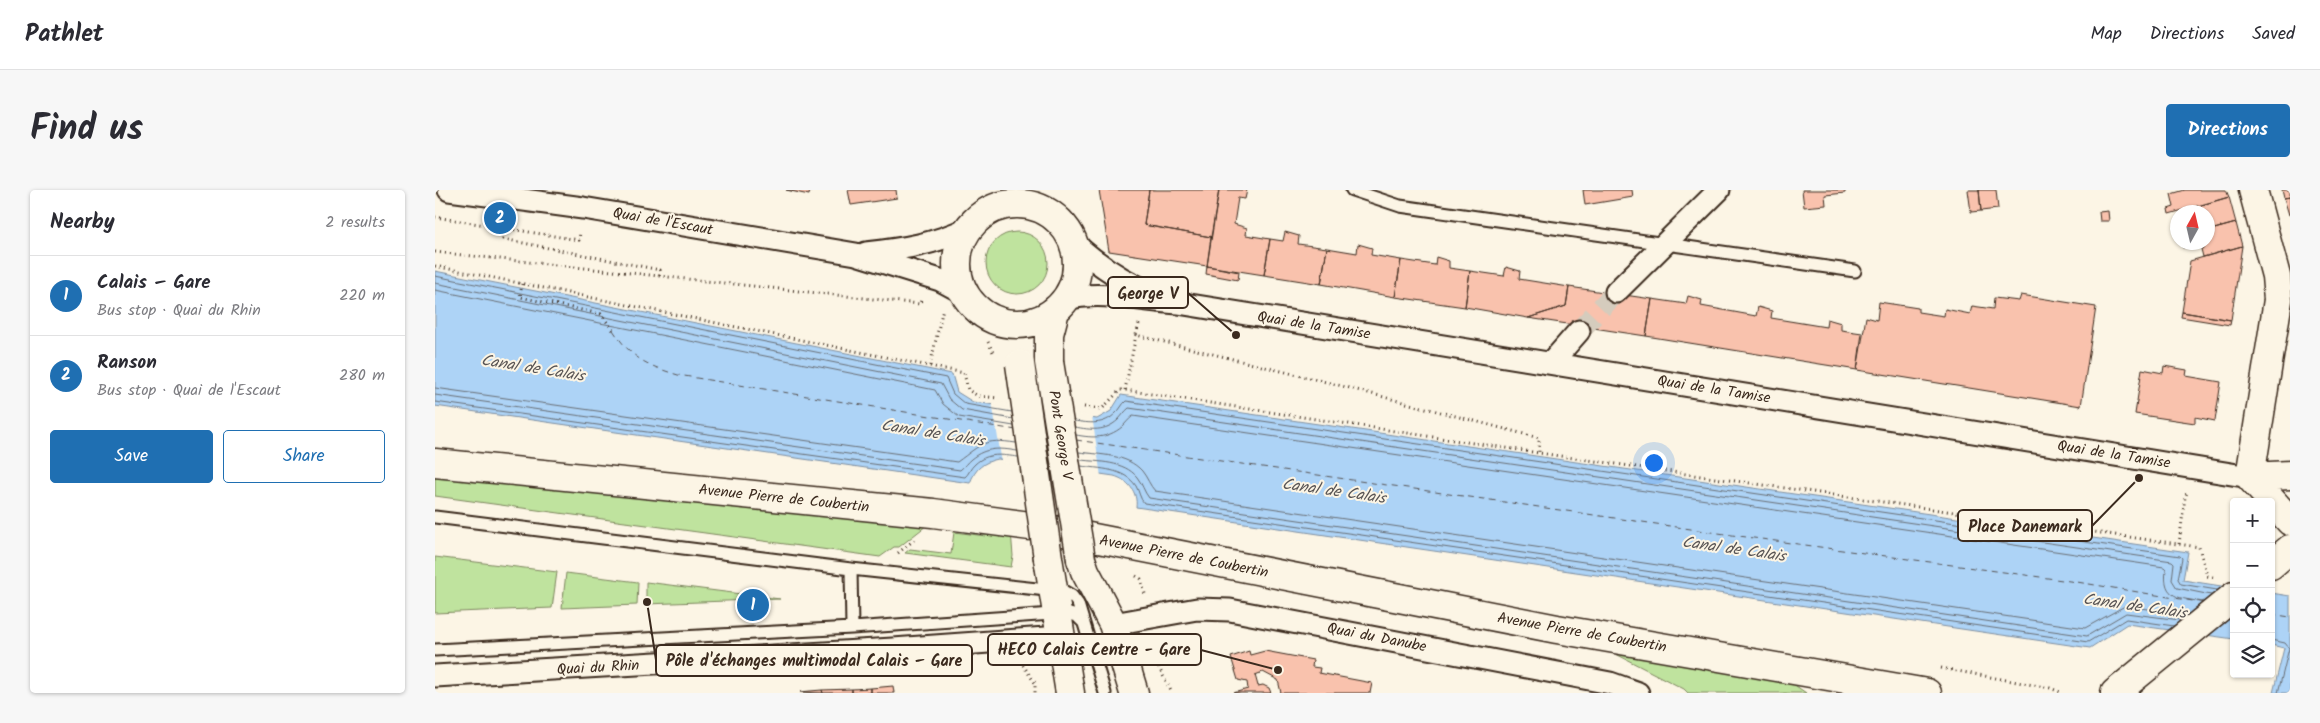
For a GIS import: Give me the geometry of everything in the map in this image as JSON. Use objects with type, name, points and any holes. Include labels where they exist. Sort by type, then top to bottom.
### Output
[{"type":"street","name":"Quai de l'Escaut","points":[[449,190],[583,208],[856,254],[940,280],[954,299]]},
{"type":"street","points":[[974,222],[1004,205],[1017,203],[1029,198],[1059,220],[1074,243],[1077,256],[1077,275],[1060,305],[1030,323],[1003,323],[954,299],[959,280],[956,260],[959,246],[991,190]]},
{"type":"street","points":[[1616,292],[1719,190]]},
{"type":"street","points":[[2250,477],[2281,340],[2276,276],[2253,190]]},
{"type":"street","name":"Quai de l'Escaut","points":[[856,254],[920,247],[944,239],[974,222]]},
{"type":"street","name":"Quai de la Tamise","points":[[1074,243],[1102,268],[1122,280],[1178,302]]},
{"type":"street","name":"Quai de la Tamise","points":[[1060,305],[1095,296],[1178,302],[2250,477]]},
{"type":"street","name":"Pont George V","points":[[1060,305],[1049,334],[1049,362],[1081,559],[1085,571],[1113,624],[1134,693]]},
{"type":"street","name":"Pont George V","points":[[1003,323],[1016,341],[1056,613],[1070,693]]},
{"type":"street","points":[[1551,363],[1579,331]]},
{"type":"street","name":"Avenue Pierre de Coubertin","points":[[435,463],[933,512],[1038,527],[1840,684],[1927,693]]},
{"type":"street","points":[[2250,477],[2290,475]]},
{"type":"street","points":[[2250,477],[2290,521]]},
{"type":"street","points":[[2115,693],[2153,663],[2225,587]]},
{"type":"street","name":"Quai du Danube","points":[[1113,624],[1197,609],[1230,610],[1583,677],[1610,683],[1638,693]]},
{"type":"street","name":"Quai du Rhin","points":[[435,676],[893,649],[1056,613]]},
{"type":"lane","points":[[1352,190],[1400,206],[1666,243],[1855,272]]},
{"type":"lane","points":[[435,517],[851,569],[1056,613]]},
{"type":"lane","points":[[851,569],[852,628]]},
{"type":"lane","points":[[1056,613],[1072,596],[1078,604],[1105,693]]},
{"type":"lane","points":[[435,650],[852,628],[1056,613],[1074,614],[1085,624]]},
{"type":"path","points":[[435,217],[505,230],[579,240],[583,208]]},
{"type":"path","points":[[505,230],[503,239],[659,270],[659,277]]},
{"type":"path","points":[[435,252],[920,304],[921,297]]},
{"type":"path","points":[[435,266],[964,373],[968,390],[978,396],[987,397]]},
{"type":"path","points":[[522,284],[521,298],[601,314],[613,330]]},
{"type":"path","points":[[930,366],[954,299]]},
{"type":"path","points":[[1125,390],[1140,320]]},
{"type":"path","points":[[1136,335],[1342,386],[1539,438],[1539,453]]},
{"type":"path","points":[[1091,408],[1102,409],[1120,390],[1125,390],[1539,453],[2199,547],[2207,576],[2225,587]]},
{"type":"path","points":[[2179,544],[2185,497]]},
{"type":"path","points":[[1152,640],[1156,662],[1172,693]]},
{"type":"path","points":[[1023,664],[1035,683],[1035,693]]},
{"type":"green space","points":[[1011,232],[1023,232],[1039,241],[1046,251],[1048,263],[1046,275],[1039,285],[1023,294],[1011,294],[1000,289],[991,280],[986,269],[986,257],[991,246],[1000,237]]},
{"type":"green space","points":[[435,470],[931,522],[899,547],[894,547],[880,557],[435,496]]},
{"type":"green space","points":[[988,528],[1011,531],[1013,556],[1011,567],[905,553],[910,549],[951,554],[954,532],[986,536]]},
{"type":"green space","points":[[435,557],[557,572],[552,608],[435,613]]},
{"type":"green space","points":[[566,573],[638,582],[637,605],[562,608]]},
{"type":"green space","points":[[646,582],[780,599],[646,604]]},
{"type":"green space","points":[[1614,653],[1789,681],[1806,693],[1688,693],[1684,689]]},
{"type":"water","name":"Canal de Calais","points":[[435,271],[952,374],[957,392],[973,402],[1097,419],[1111,411],[1121,395],[2188,552],[2183,580],[2230,587],[2230,638],[2127,624],[2090,648],[1136,507],[1134,492],[1131,487],[1124,480],[1114,476],[998,459],[980,467],[970,483],[435,406]]},
{"type":"water","points":[[2275,594],[2290,596],[2290,693],[2273,693],[2284,648],[2275,646]]},
{"type":"pier","points":[[992,402],[1092,416],[1101,477],[1002,463]]},
{"type":"building","points":[[786,190],[810,190],[809,195]]},
{"type":"building","points":[[848,190],[896,190],[897,198],[851,205]]},
{"type":"building","points":[[1099,190],[1149,190],[1144,225],[1211,237],[1207,266],[1109,251]]},
{"type":"building","points":[[1149,190],[1219,190],[1211,237],[1144,225]]},
{"type":"building","points":[[1219,190],[1247,190],[1245,199],[1238,198],[1234,224],[1247,228],[1246,235],[1270,239],[1264,275],[1207,266]]},
{"type":"building","points":[[1583,190],[1632,190],[1633,197],[1585,205]]},
{"type":"building","points":[[1802,190],[1845,190],[1845,193],[1825,195],[1826,205],[1804,207]]},
{"type":"building","points":[[1968,190],[1979,190],[1981,211],[1971,212]]},
{"type":"building","points":[[1979,190],[1996,190],[1998,209],[1981,211]]},
{"type":"building","points":[[2185,190],[2226,190],[2229,197],[2201,205],[2174,205],[2171,194]]},
{"type":"building","points":[[2282,190],[2290,190],[2290,197],[2284,198]]},
{"type":"building","points":[[2229,197],[2236,223],[2215,229],[2215,205],[2202,205]]},
{"type":"building","points":[[2290,197],[2290,215],[2289,215],[2284,198]]},
{"type":"building","points":[[2108,211],[2109,221],[2100,221],[2099,212]]},
{"type":"building","points":[[2236,223],[2242,246],[2203,257],[2201,250],[2215,250],[2215,229]]},
{"type":"building","points":[[1285,232],[1299,236],[1298,244],[1327,248],[1321,284],[1264,275],[1270,239],[1283,241]]},
{"type":"building","points":[[1358,244],[1372,248],[1371,255],[1401,260],[1395,297],[1321,284],[1327,248],[1357,253]]},
{"type":"building","points":[[2242,246],[2231,320],[2182,312],[2190,261]]},
{"type":"building","points":[[1436,257],[1449,261],[1449,268],[1470,271],[1465,307],[1395,297],[1401,260],[1435,265]]},
{"type":"building","points":[[1207,266],[1239,272],[1238,280],[1206,274]]},
{"type":"building","points":[[1506,267],[1520,271],[1519,279],[1569,287],[1566,306],[1528,318],[1465,307],[1470,271],[1504,276]]},
{"type":"building","points":[[1569,287],[1652,299],[1646,336],[1528,318],[1566,306]]},
{"type":"building","points":[[2021,295],[2096,307],[2081,406],[1857,370],[1866,317],[1877,320],[1879,302],[1918,308],[1918,312],[1944,316],[1945,309],[1970,314],[1972,306],[1993,309],[1994,298],[2019,301]]},
{"type":"building","points":[[1688,296],[1702,300],[1701,306],[1756,316],[1758,307],[1772,311],[1771,318],[1826,327],[1827,319],[1841,323],[1841,330],[1862,333],[1857,370],[1646,336],[1652,299],[1686,304]]},
{"type":"building","points":[[2182,312],[2231,320],[2230,325],[2181,317]]},
{"type":"building","points":[[2164,366],[2187,370],[2186,376],[2221,382],[2215,421],[2195,417],[2195,423],[2135,414],[2142,369],[2163,373]]},
{"type":"building","points":[[1249,651],[1250,655],[1265,651],[1313,660],[1312,667],[1320,668],[1319,673],[1372,683],[1370,693],[1281,693],[1278,680],[1263,672],[1255,675],[1258,686],[1263,685],[1269,688],[1271,693],[1233,693],[1248,689],[1247,682],[1238,680],[1231,657]]},
{"type":"building","points":[[893,686],[894,693],[871,693],[871,688]]},
{"type":"building","points":[[871,688],[871,693],[852,693],[852,689]]},
{"type":"building","points":[[852,689],[852,693],[823,693],[822,690]]},
{"type":"building","points":[[822,690],[823,693],[800,692],[810,691]]},
{"type":"ferry route","points":[[613,330],[627,348],[641,360],[678,375],[1016,430]]},
{"type":"ferry route","points":[[1076,440],[1739,536],[2077,582],[2205,603]]},
{"type":"ferry route","points":[[2275,615],[2290,617]]},
{"type":"tunnel","points":[[1579,331],[1616,292]]},
{"type":"place","name":"Ranson","points":[[500,218]]},
{"type":"place","name":"George V","points":[[1236,335]]},
{"type":"place","name":"Place Danemark","points":[[2139,478]]},
{"type":"place","name":"Pôle d'échanges multimodal Calais – Gare","points":[[647,602]]},
{"type":"place","name":"Calais – Gare","points":[[753,605]]},
{"type":"place","name":"HECO Calais Centre - Gare","points":[[1278,670]]}]
